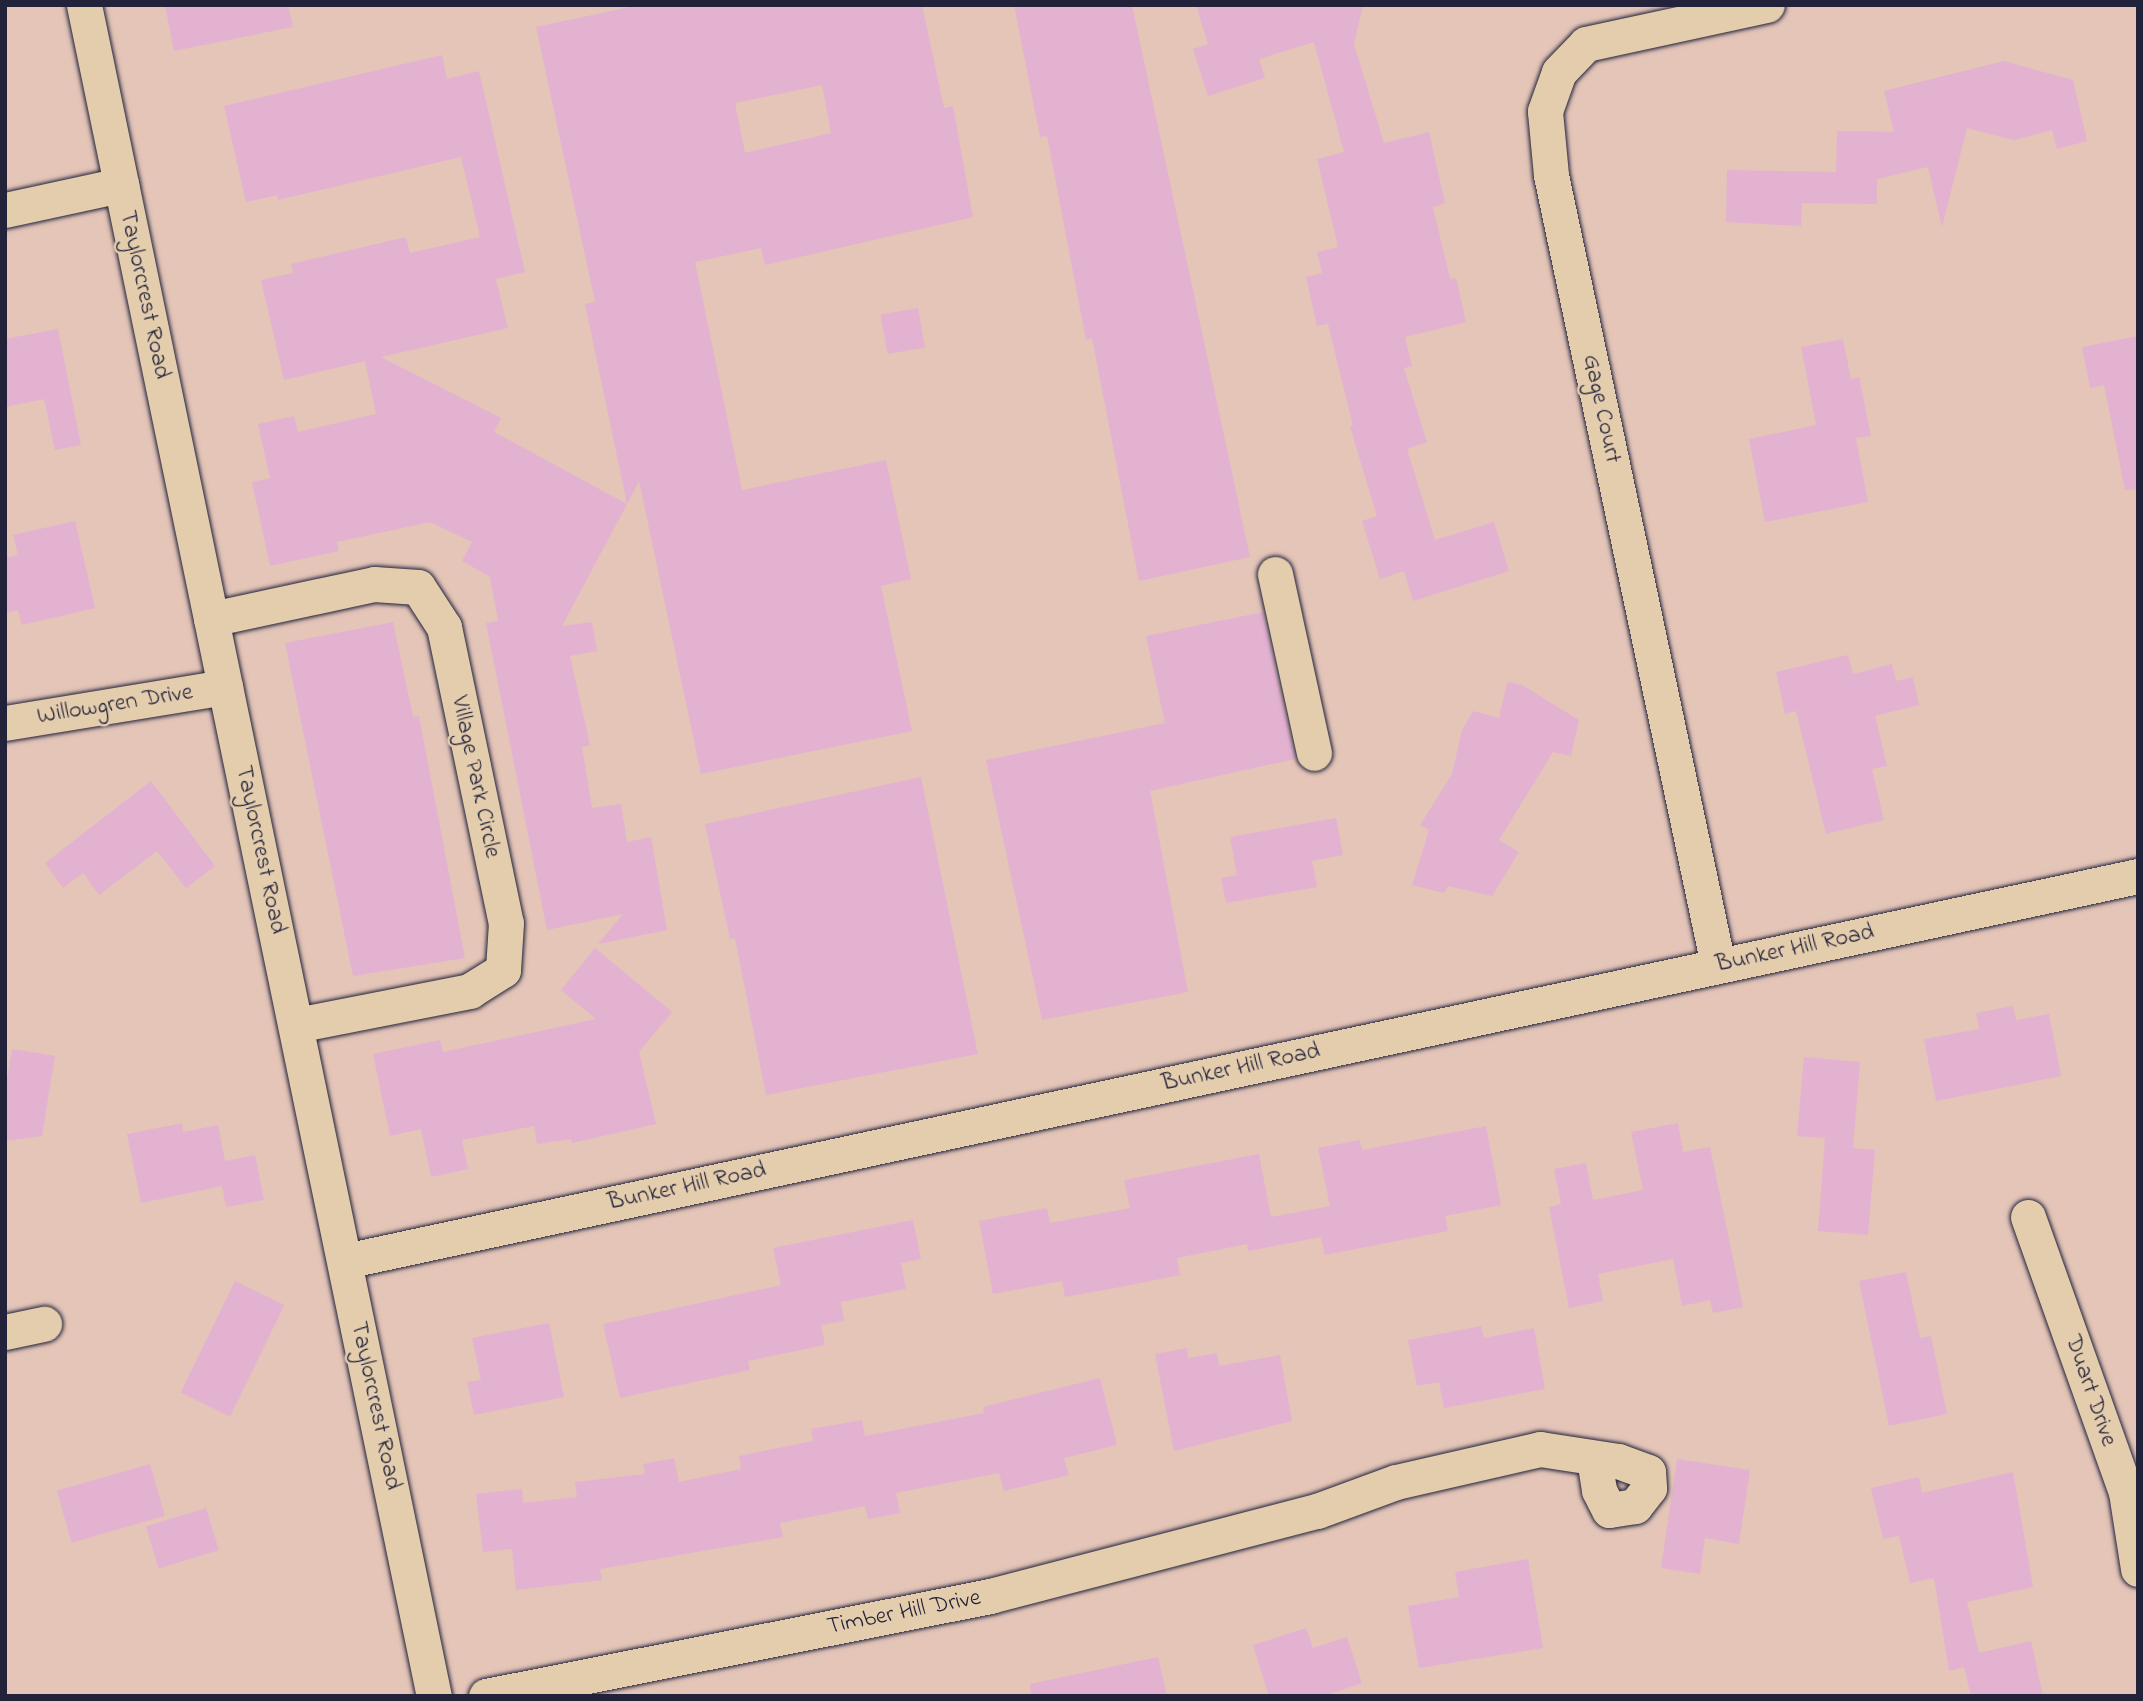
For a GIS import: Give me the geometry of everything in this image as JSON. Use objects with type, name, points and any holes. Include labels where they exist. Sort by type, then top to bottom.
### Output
[{"type":"street","name":"Taylorcrest Road","points":[[84,5],[435,1696]]},
{"type":"street","name":"Gage Court","points":[[1717,965],[1551,175],[1545,111],[1559,72],[1586,44],[1767,5]]},
{"type":"street","points":[[5,210],[121,185]]},
{"type":"street","points":[[1275,574],[1314,753]]},
{"type":"street","name":"Village Park Circle","points":[[211,619],[374,584],[418,587],[444,627],[506,923],[503,970],[470,991],[296,1024]]},
{"type":"street","name":"Willowgren Drive","points":[[5,723],[225,687]]},
{"type":"street","name":"Bunker Hill Road","points":[[345,1261],[2138,876]]},
{"type":"street","name":"Duart Drive","points":[[2028,1217],[2126,1492],[2138,1569]]},
{"type":"street","points":[[5,1332],[44,1325]]},
{"type":"street","name":"Timber Hill Drive","points":[[486,1696],[990,1596],[1317,1511],[1396,1482],[1540,1449],[1594,1458]]},
{"type":"building","points":[[165,5],[288,5],[293,27],[174,51]]},
{"type":"building","points":[[639,5],[922,5],[944,108],[953,106],[973,217],[765,265],[761,248],[695,262],[742,490],[886,460],[911,579],[881,586],[912,731],[701,774],[639,481],[627,504],[585,304],[595,302],[536,27]],"holes":[[[822,85],[831,133],[745,153],[735,103]]]},
{"type":"building","points":[[1014,5],[1132,5],[1250,557],[1139,581],[1092,338],[1086,340],[1047,136],[1040,137]]},
{"type":"building","points":[[1196,5],[1363,5],[1354,44],[1384,143],[1429,132],[1445,203],[1433,207],[1450,279],[1456,278],[1466,322],[1405,337],[1412,366],[1404,368],[1427,442],[1407,449],[1435,540],[1494,522],[1509,571],[1413,601],[1404,571],[1380,579],[1362,521],[1377,516],[1350,427],[1353,426],[1328,324],[1317,326],[1306,277],[1322,273],[1317,252],[1338,247],[1317,159],[1344,152],[1314,42],[1259,59],[1265,78],[1208,96],[1193,49],[1208,44]]},
{"type":"building","points":[[442,55],[447,79],[479,71],[525,272],[496,279],[508,328],[381,357],[501,418],[494,432],[627,504],[562,626],[592,622],[597,651],[570,656],[590,745],[582,747],[592,808],[621,804],[627,842],[651,837],[667,930],[598,944],[623,914],[547,930],[486,623],[498,621],[490,577],[462,561],[472,542],[430,522],[337,542],[339,551],[270,566],[252,482],[270,478],[258,424],[294,416],[298,432],[376,414],[365,361],[284,380],[261,280],[293,273],[291,264],[406,237],[410,253],[480,237],[461,157],[278,200],[277,195],[246,202],[224,106]]},
{"type":"building","points":[[2004,61],[2073,80],[2087,141],[2057,149],[2052,130],[2014,140],[1967,128],[1942,227],[1928,167],[1877,179],[1877,204],[1802,203],[1801,226],[1726,222],[1727,170],[1836,172],[1837,131],[1894,132],[1884,91]]},
{"type":"building","points":[[918,308],[925,347],[888,354],[881,315]]},
{"type":"building","points":[[58,329],[81,445],[55,450],[44,399],[5,407],[5,339]]},
{"type":"building","points":[[2138,336],[2138,489],[2125,490],[2104,385],[2090,388],[2082,347]]},
{"type":"building","points":[[1843,339],[1851,379],[1859,377],[1871,436],[1856,438],[1868,502],[1765,522],[1749,439],[1816,425],[1801,347]]},
{"type":"building","points":[[75,521],[95,608],[22,625],[18,610],[5,613],[5,558],[18,555],[13,535]]},
{"type":"building","points":[[1263,612],[1295,759],[1150,791],[1188,992],[1042,1020],[986,760],[1165,723],[1146,636]]},
{"type":"building","points":[[393,622],[413,717],[419,716],[465,958],[353,976],[285,643]]},
{"type":"building","points":[[1848,655],[1853,674],[1892,664],[1896,681],[1913,677],[1919,705],[1875,716],[1887,766],[1872,769],[1884,820],[1826,834],[1796,711],[1785,714],[1776,672]]},
{"type":"building","points":[[1507,682],[1522,685],[1579,720],[1571,756],[1553,752],[1499,840],[1519,852],[1492,896],[1448,886],[1444,893],[1412,885],[1429,830],[1420,825],[1452,774],[1462,730],[1473,711],[1499,718]]},
{"type":"building","points":[[921,777],[978,1054],[766,1095],[735,938],[730,939],[705,824]]},
{"type":"building","points":[[151,781],[215,866],[186,888],[157,851],[99,895],[83,873],[63,888],[45,863]]},
{"type":"building","points":[[1336,818],[1343,855],[1312,861],[1317,887],[1226,903],[1221,878],[1237,875],[1230,837]]},
{"type":"building","points":[[595,948],[672,1012],[639,1052],[656,1124],[572,1143],[571,1139],[537,1144],[534,1126],[462,1140],[468,1169],[431,1177],[421,1129],[390,1136],[373,1054],[440,1040],[443,1052],[596,1019],[561,990]]},
{"type":"building","points":[[2013,1006],[2016,1020],[2049,1014],[2061,1076],[1936,1101],[1924,1039],[1979,1029],[1976,1013]]},
{"type":"building","points":[[12,1049],[55,1056],[42,1136],[5,1141],[5,1090]]},
{"type":"building","points":[[1804,1057],[1860,1062],[1853,1148],[1875,1150],[1868,1235],[1818,1231],[1825,1138],[1797,1136]]},
{"type":"building","points":[[182,1123],[183,1132],[218,1125],[225,1161],[255,1155],[264,1200],[226,1207],[222,1186],[141,1203],[127,1134]]},
{"type":"building","points":[[1678,1123],[1683,1152],[1710,1147],[1743,1307],[1713,1313],[1710,1300],[1682,1306],[1673,1259],[1598,1274],[1603,1301],[1569,1308],[1549,1207],[1561,1204],[1554,1169],[1586,1163],[1593,1200],[1643,1190],[1631,1132]]},
{"type":"building","points":[[1486,1126],[1501,1205],[1445,1216],[1448,1231],[1325,1255],[1321,1237],[1248,1251],[1247,1244],[1177,1258],[1180,1275],[1115,1288],[1065,1297],[1062,1281],[993,1294],[979,1221],[1047,1208],[1050,1223],[1130,1208],[1124,1180],[1259,1154],[1271,1217],[1330,1206],[1318,1148],[1360,1140],[1362,1150]]},
{"type":"building","points":[[913,1220],[921,1259],[901,1263],[906,1289],[841,1302],[844,1321],[821,1325],[825,1345],[748,1361],[750,1370],[620,1398],[603,1324],[781,1285],[773,1248]]},
{"type":"building","points":[[1906,1272],[1920,1338],[1931,1336],[1947,1414],[1889,1426],[1859,1281]]},
{"type":"building","points":[[235,1281],[284,1305],[230,1417],[181,1392]]},
{"type":"building","points":[[549,1323],[564,1397],[474,1415],[467,1382],[481,1380],[472,1338]]},
{"type":"building","points":[[1481,1326],[1484,1338],[1534,1328],[1545,1389],[1444,1408],[1439,1382],[1417,1386],[1408,1340]]},
{"type":"building","points":[[1187,1348],[1188,1358],[1217,1353],[1219,1366],[1280,1355],[1292,1421],[1174,1451],[1155,1354]]},
{"type":"building","points":[[1100,1378],[1117,1445],[1064,1458],[1069,1475],[1004,1491],[999,1473],[896,1493],[900,1513],[868,1519],[865,1506],[780,1523],[783,1537],[600,1569],[602,1580],[516,1590],[512,1549],[483,1552],[476,1494],[522,1489],[523,1503],[577,1497],[575,1482],[645,1474],[643,1464],[674,1458],[679,1482],[741,1469],[739,1456],[813,1441],[811,1429],[862,1420],[865,1436],[984,1413],[983,1407]]},
{"type":"building","points":[[1677,1459],[1750,1470],[1739,1544],[1705,1538],[1700,1574],[1661,1568]]},
{"type":"building","points":[[150,1464],[165,1516],[72,1543],[57,1491]]},
{"type":"building","points":[[2013,1472],[2033,1587],[1967,1602],[1979,1653],[2031,1641],[2043,1696],[1971,1696],[1964,1667],[1949,1671],[1934,1578],[1910,1583],[1899,1536],[1883,1539],[1871,1488],[1919,1477],[1922,1493]]},
{"type":"building","points":[[206,1508],[219,1550],[159,1568],[146,1526]]},
{"type":"building","points":[[1528,1559],[1543,1648],[1419,1668],[1408,1606],[1459,1597],[1455,1572]]},
{"type":"building","points":[[1306,1628],[1313,1648],[1347,1637],[1362,1683],[1324,1696],[1269,1696],[1253,1645]]},
{"type":"building","points":[[1158,1657],[1167,1696],[1031,1696],[1030,1684]]}]
